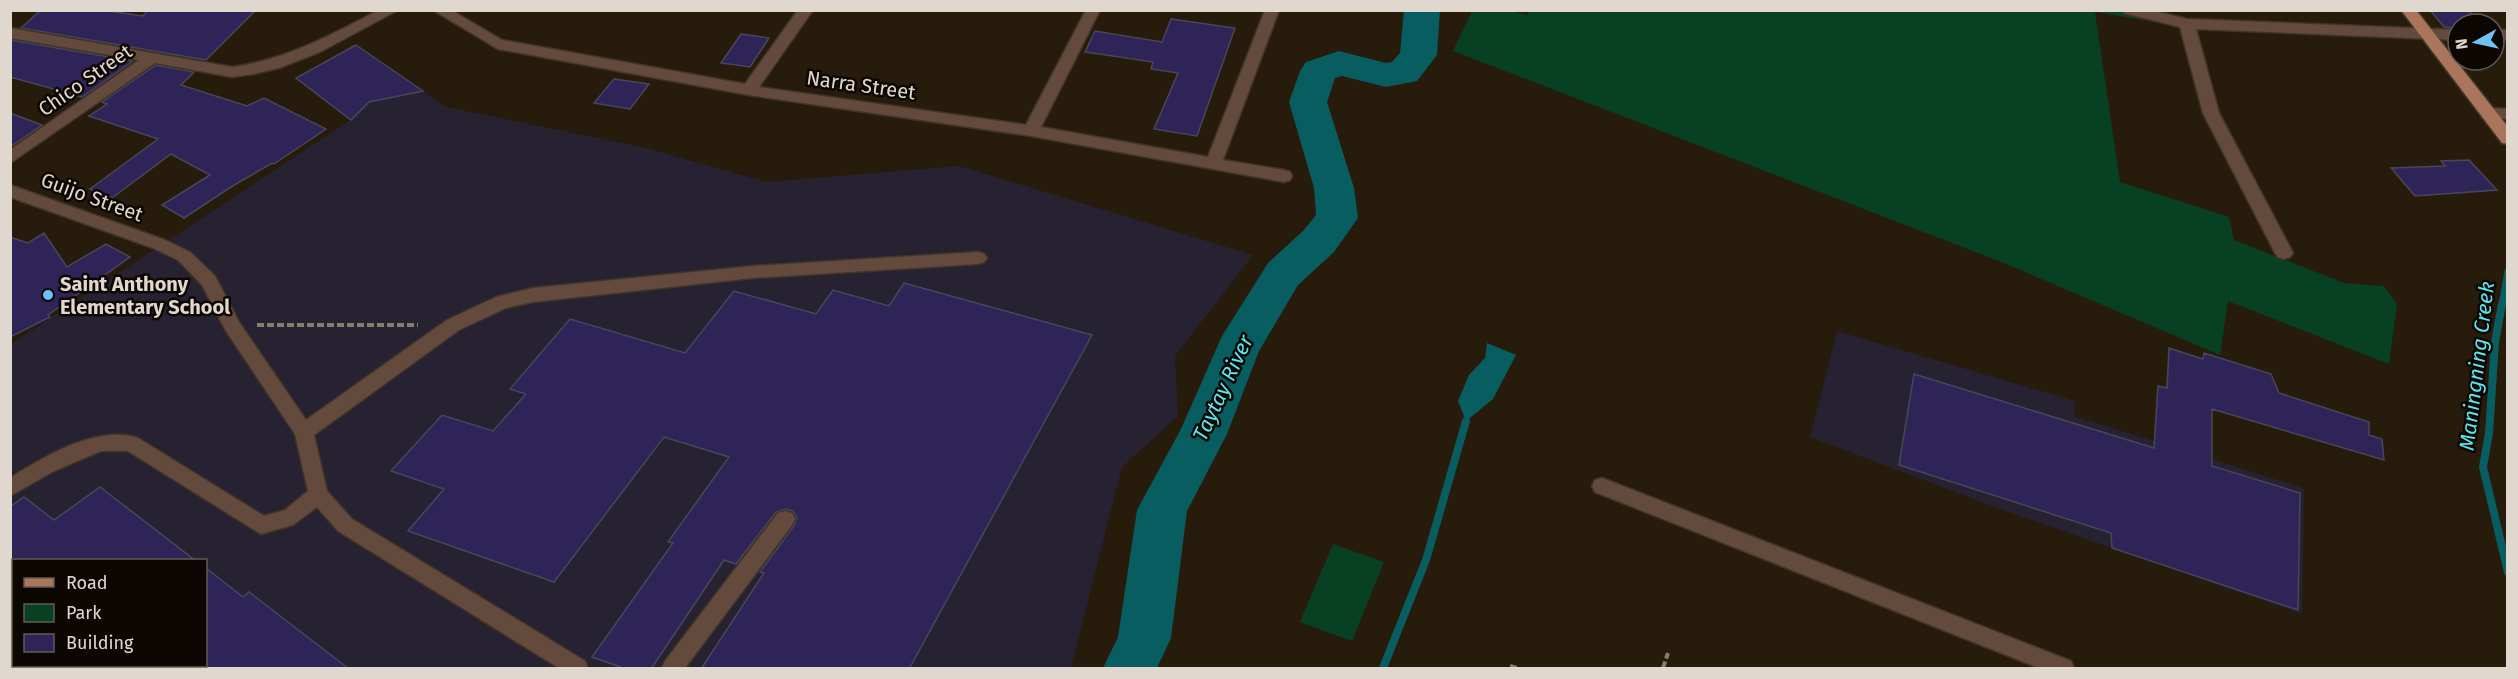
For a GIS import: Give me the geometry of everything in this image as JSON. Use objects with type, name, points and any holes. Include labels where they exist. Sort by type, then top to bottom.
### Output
[{"type":"main road","points":[[2408,10],[2508,139]]},
{"type":"street","points":[[10,33],[232,72],[274,64],[327,43],[391,10]]},
{"type":"street","name":"Narra Street","points":[[440,10],[498,44],[749,90],[1031,131],[1284,176]]},
{"type":"street","points":[[749,90],[806,10]]},
{"type":"street","points":[[1031,131],[1093,10]]},
{"type":"street","points":[[1213,164],[1272,10]]},
{"type":"street","points":[[2129,10],[2187,24],[2446,35]]},
{"type":"street","points":[[2187,24],[2211,113],[2284,253]]},
{"type":"street","name":"Chico Street","points":[[10,158],[154,57]]},
{"type":"street","points":[[2488,113],[2508,114]]},
{"type":"street","name":"Guijo Street","points":[[10,191],[159,244],[183,256],[209,281],[232,326],[304,432]]},
{"type":"street","points":[[577,669],[345,525],[318,494],[304,432],[453,325],[502,302],[533,295],[753,272],[978,258]]},
{"type":"street","points":[[10,488],[47,465],[100,443],[131,443],[261,525],[277,524],[294,516],[318,494]]},
{"type":"street","points":[[1602,486],[2063,669]]},
{"type":"street","points":[[673,669],[785,519]]},
{"type":"path","points":[[232,326],[453,325]]},
{"type":"path","points":[[1663,669],[1668,653]]},
{"type":"path","points":[[1510,666],[1518,669]]},
{"type":"shaded area","points":[[423,91],[446,107],[642,147],[767,182],[959,166],[1253,255],[1175,356],[1178,416],[1122,467],[1071,668],[11,668],[11,344],[352,119],[369,102]]},
{"type":"shaded area","points":[[1837,331],[2075,401],[2074,416],[2304,488],[2302,614],[2000,509],[1810,437]]},
{"type":"green space","points":[[1530,10],[2168,11],[2163,23],[2095,12],[2120,182],[2229,217],[2234,240],[2344,283],[2384,286],[2397,304],[2389,364],[2228,301],[2220,355],[2004,263],[1453,51],[1472,11],[1511,11],[1527,15]]},
{"type":"green space","points":[[1333,544],[1384,562],[1352,641],[1300,622]]},
{"type":"water","points":[[1487,343],[1516,355],[1493,399],[1466,421],[1458,401],[1469,375],[1485,358]]},
{"type":"building","points":[[41,10],[101,10],[143,16],[148,10],[256,10],[206,60],[21,28]]},
{"type":"building","points":[[2430,10],[2468,10],[2470,12],[2446,12],[2446,27]]},
{"type":"building","points":[[1171,19],[1235,28],[1197,136],[1154,129],[1178,73],[1151,69],[1153,62],[1085,52],[1095,31],[1162,42]]},
{"type":"building","points":[[741,34],[769,38],[750,67],[721,63]]},
{"type":"building","points":[[10,40],[133,61],[82,97],[10,77]]},
{"type":"building","points":[[356,45],[423,91],[369,102],[351,120],[296,78]]},
{"type":"building","points":[[156,65],[194,72],[181,85],[247,106],[264,98],[326,129],[274,164],[272,163],[231,187],[184,218],[162,205],[210,175],[171,154],[112,198],[90,189],[158,139],[89,116],[107,104],[102,102]]},
{"type":"building","points":[[614,79],[649,84],[630,109],[594,103]]},
{"type":"building","points":[[10,113],[42,125],[10,147]]},
{"type":"building","points":[[2469,160],[2497,190],[2415,196],[2391,168],[2445,166],[2441,161]]},
{"type":"building","name":"Saint Anthony Elementary School","points":[[44,233],[67,267],[106,244],[130,257],[48,315],[50,317],[10,337],[10,237],[28,243]]},
{"type":"building","points":[[904,283],[1092,335],[909,669],[701,669],[764,573],[760,572],[794,526],[797,518],[793,511],[786,509],[776,512],[736,564],[724,560],[651,669],[626,669],[592,657],[673,543],[668,542],[729,457],[664,437],[554,582],[408,531],[444,489],[391,471],[442,415],[493,431],[526,394],[510,389],[570,319],[685,353],[734,291],[816,314],[833,290],[889,306]]},
{"type":"building","points":[[2169,348],[2203,359],[2204,353],[2271,374],[2279,393],[2369,422],[2369,435],[2382,439],[2384,460],[2212,409],[2212,466],[2300,493],[2298,610],[2112,548],[2111,533],[1899,465],[1914,374],[2154,448],[2158,386],[2167,388]]},
{"type":"building","points":[[100,487],[193,559],[12,559],[10,561],[10,507],[24,497],[54,520]]},
{"type":"building","points":[[207,569],[243,597],[249,592],[349,669],[206,669]]},
{"type":"waterway","name":"Taytay River","points":[[1130,668],[1144,638],[1162,510],[1203,434],[1238,348],[1283,274],[1319,241],[1337,218],[1334,188],[1308,102],[1319,71],[1339,63],[1386,75],[1404,72],[1418,55],[1422,10]]},
{"type":"waterway","name":"Maningning Creek","points":[[2502,305],[2508,271]]},
{"type":"waterway","name":"Maningning Creek","points":[[2502,304],[2495,342],[2489,433],[2483,467],[2508,572]]},
{"type":"waterway","points":[[1383,668],[1426,560],[1466,421]]},
{"type":"place","name":"Saint Anthony Elementary School","points":[[48,295]]}]
